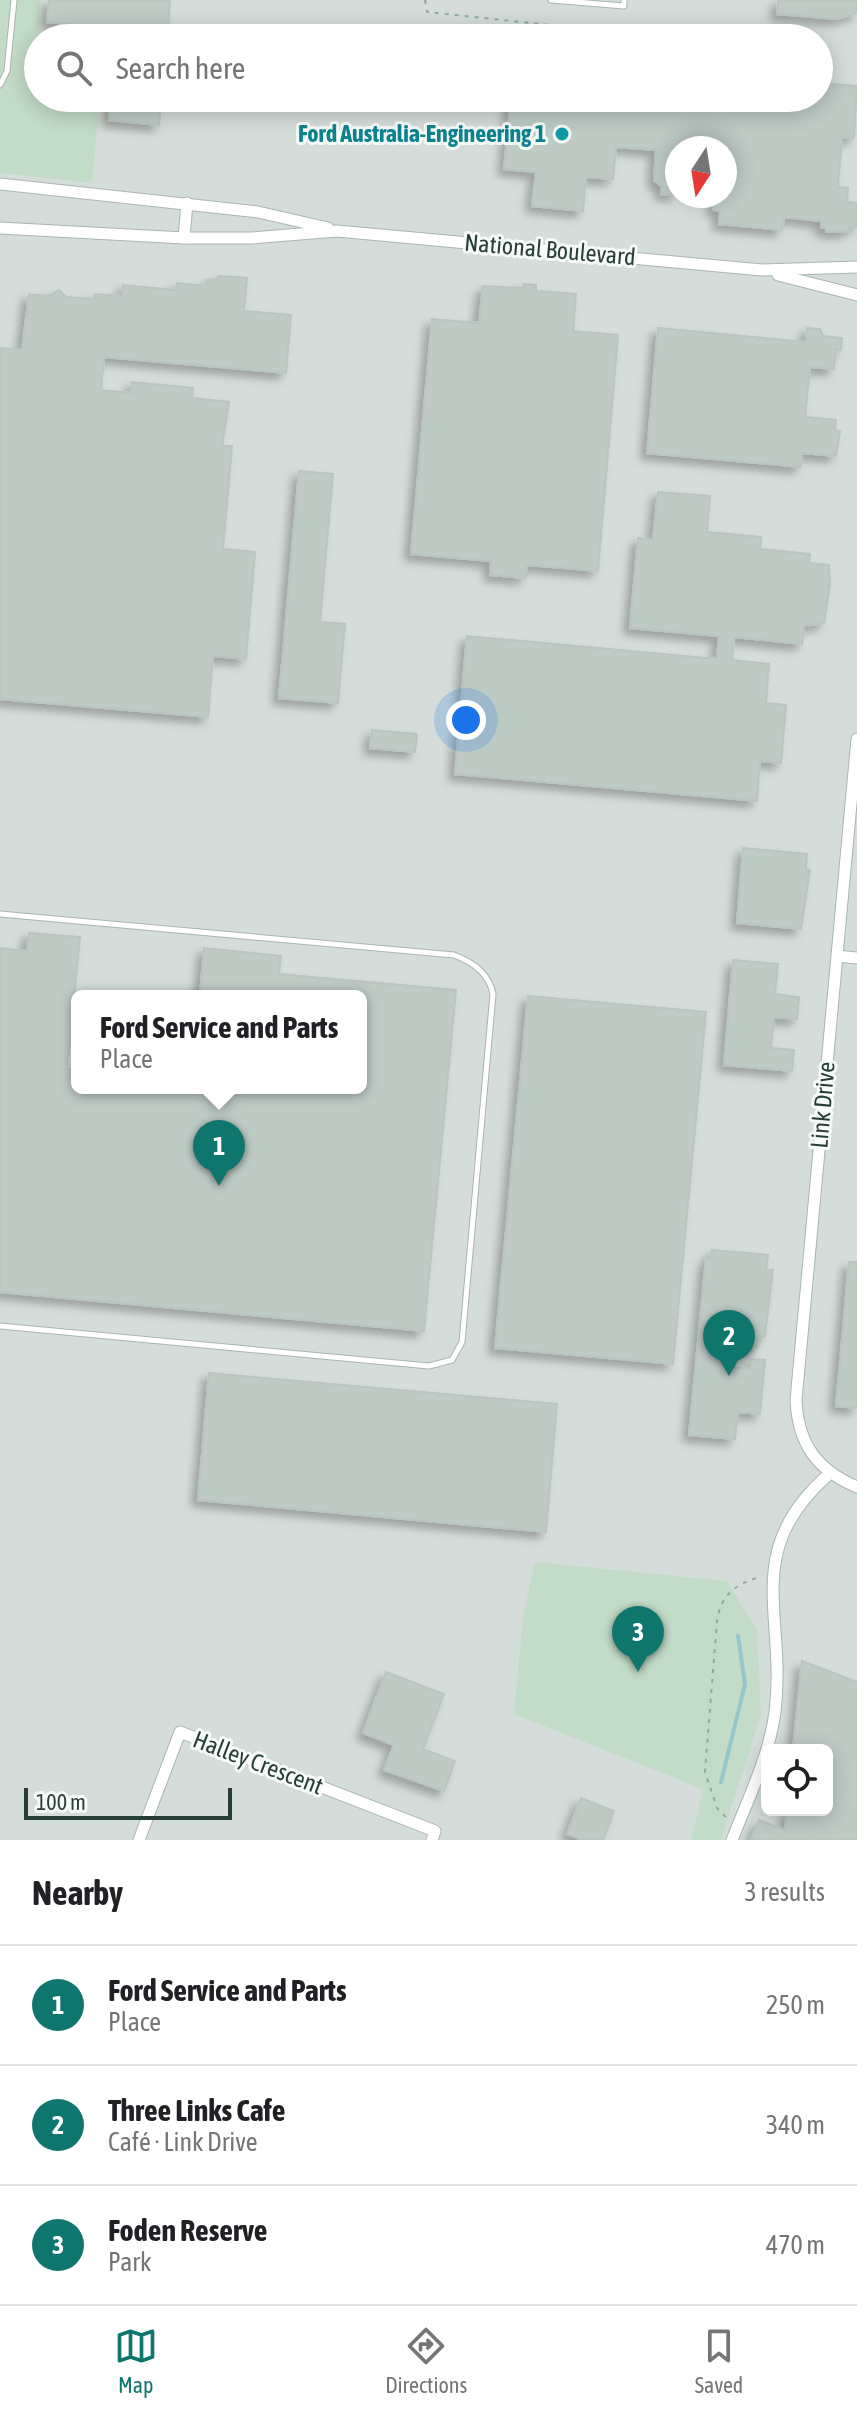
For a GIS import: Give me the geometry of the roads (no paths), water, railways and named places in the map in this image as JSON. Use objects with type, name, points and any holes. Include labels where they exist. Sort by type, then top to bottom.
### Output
[{"type":"street","name":"National Boulevard","points":[[0,184],[290,217],[337,231]]},
{"type":"street","points":[[184,238],[187,203]]},
{"type":"street","name":"National Boulevard","points":[[0,228],[184,238],[252,238],[337,231],[762,270],[857,267]]},
{"type":"street","name":"National Boulevard","points":[[762,270],[857,295]]},
{"type":"street","name":"Link Drive","points":[[829,1474],[819,1465],[800,1434],[796,1400],[857,739]]},
{"type":"street","points":[[837,956],[857,958]]},
{"type":"street","points":[[732,1840],[765,1754],[775,1714],[773,1574],[782,1532],[804,1496],[829,1474],[857,1487]]},
{"type":"street","name":"Halley Crescent","points":[[139,1840],[180,1732],[435,1831],[432,1840]]},
{"type":"lane","points":[[0,85],[7,71],[14,0]]},
{"type":"lane","points":[[551,0],[624,6],[624,0]]},
{"type":"lane","points":[[0,914],[454,955],[478,966],[492,985],[493,994],[462,1342],[452,1360],[429,1366],[0,1326]]},
{"type":"waterway","points":[[721,1782],[745,1684],[738,1636]]},
{"type":"place","name":"Ford Australia-Engineering 1","points":[[562,134]]},
{"type":"place","name":"Ford Service and Parts","points":[[219,1186]]},
{"type":"place","name":"Three Links Cafe","points":[[729,1376]]},
{"type":"place","name":"Foden Reserve","points":[[638,1672]]}]
